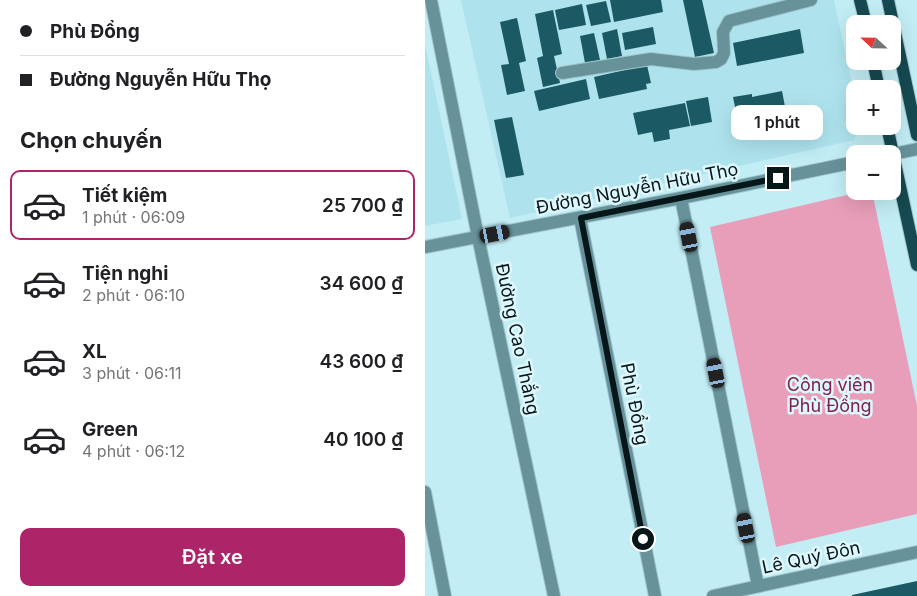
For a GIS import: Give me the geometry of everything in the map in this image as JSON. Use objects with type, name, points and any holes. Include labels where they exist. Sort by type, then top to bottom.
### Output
[{"type":"main road","points":[[861,0],[864,15]]},
{"type":"main road","points":[[888,0],[917,135]]},
{"type":"main road","points":[[901,191],[917,264]]},
{"type":"street","name":"Đường Cao Thắng","points":[[431,0],[478,237],[554,596]]},
{"type":"street","points":[[562,73],[651,59],[694,64],[716,62],[721,59],[724,53],[723,32],[729,21],[811,0]]},
{"type":"street","points":[[901,152],[917,149]]},
{"type":"street","name":"Đường Nguyễn Hữu Thọ","points":[[425,248],[846,164]]},
{"type":"street","points":[[681,198],[757,586]]},
{"type":"street","name":"Phù Đổng","points":[[581,218],[655,596]]},
{"type":"street","points":[[425,492],[445,596]]},
{"type":"street","name":"Lê Quý Đôn","points":[[713,596],[917,552]]},
{"type":"shaded area","points":[[461,0],[834,0],[846,56],[846,70],[849,70],[851,80],[846,80],[846,135],[856,135],[854,140],[510,218]]},
{"type":"shaded area","points":[[425,44],[462,219],[425,226]]},
{"type":"green space","name":"Công viên Phù Đổng","points":[[846,195],[846,200],[874,200],[917,406],[917,514],[776,547],[710,227]]},
{"type":"building","points":[[610,0],[661,0],[663,12],[614,22]]},
{"type":"building","points":[[683,0],[702,0],[714,53],[695,57]]},
{"type":"building","points":[[606,1],[611,22],[591,26],[586,5]]},
{"type":"building","points":[[582,4],[586,25],[559,30],[555,10]]},
{"type":"building","points":[[553,10],[562,54],[554,56],[560,83],[543,87],[537,58],[543,56],[535,14]]},
{"type":"building","points":[[517,18],[526,61],[519,63],[525,91],[507,95],[501,65],[509,64],[500,22]]},
{"type":"building","points":[[653,27],[656,44],[625,50],[622,33]]},
{"type":"building","points":[[617,29],[622,56],[607,59],[602,33]]},
{"type":"building","points":[[800,29],[804,53],[737,66],[733,43]]},
{"type":"building","points":[[594,33],[600,60],[585,63],[580,36]]},
{"type":"building","points":[[647,65],[651,83],[646,84],[647,89],[599,99],[594,77]]},
{"type":"building","points":[[586,79],[590,99],[539,111],[534,91]]},
{"type":"building","points":[[782,91],[787,117],[757,124],[758,127],[740,131],[733,97],[752,94],[752,97]]},
{"type":"building","points":[[708,97],[712,122],[691,126],[686,101]]},
{"type":"building","points":[[685,103],[690,126],[669,130],[670,139],[654,142],[652,132],[638,135],[633,113]]},
{"type":"building","points":[[512,117],[524,175],[506,178],[494,120]]},
{"type":"building","points":[[917,581],[917,596],[852,596],[852,595]]},
{"type":"route","points":[[643,539],[581,218],[778,178]]}]
